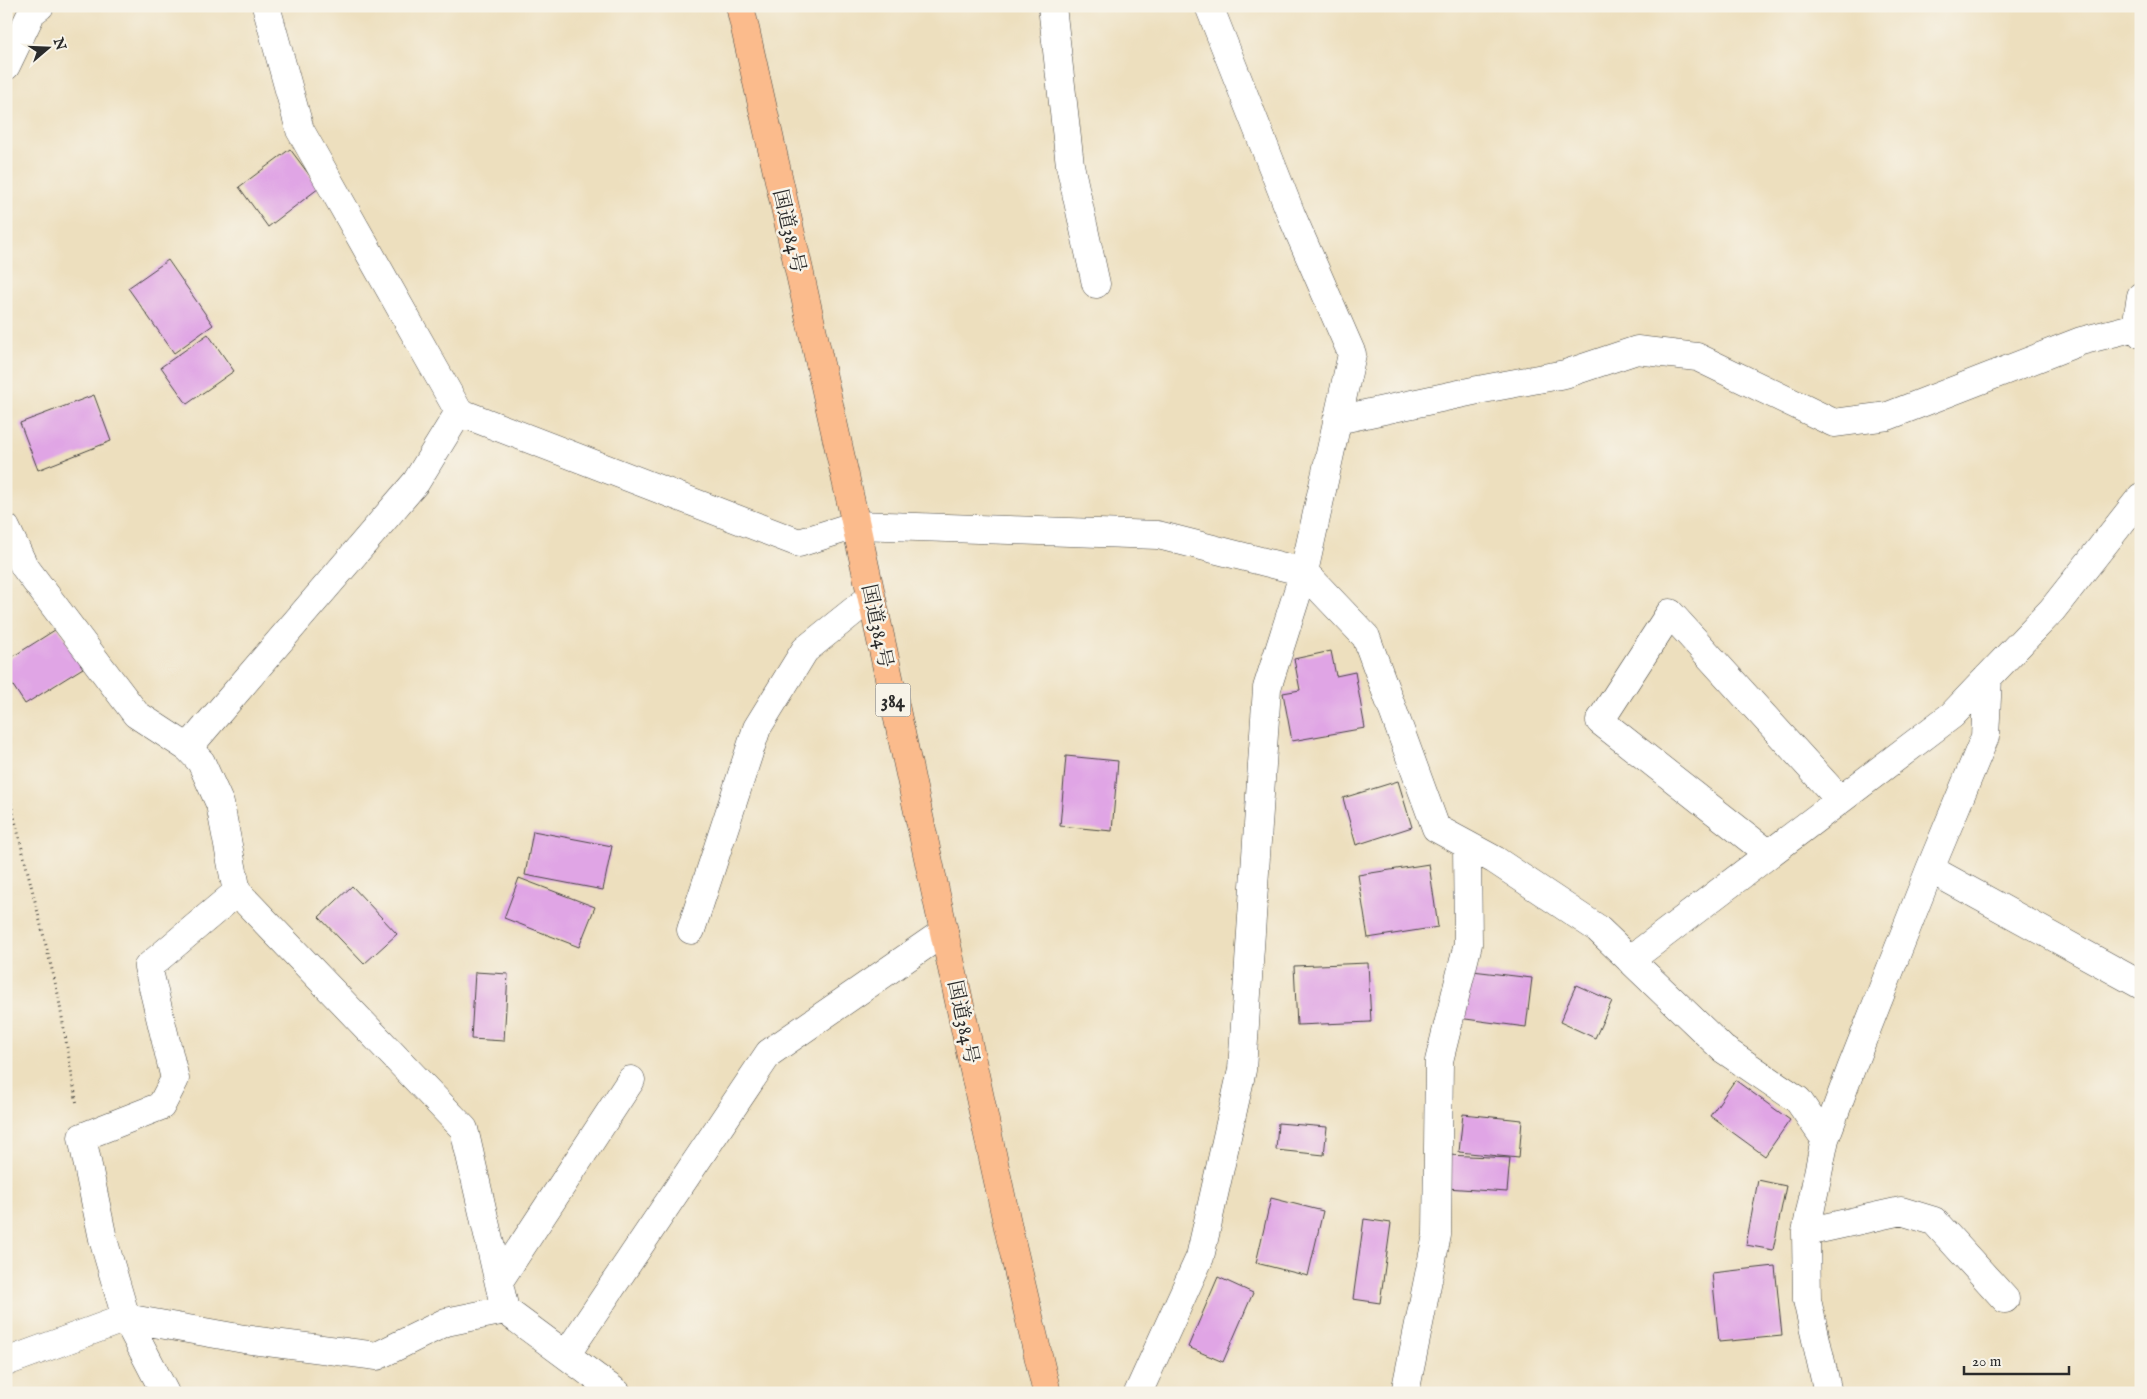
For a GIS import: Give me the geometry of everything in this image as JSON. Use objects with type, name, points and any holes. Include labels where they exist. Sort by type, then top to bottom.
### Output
[{"type":"highway","name":"国道384号","points":[[740,6],[1047,1393]]},
{"type":"street","points":[[266,6],[300,130],[459,412],[799,543],[856,525],[1158,535],[1304,572],[1366,637],[1436,828],[1495,860],[1597,928],[1723,1049],[1798,1100],[1825,1139]]},
{"type":"street","points":[[1052,6],[1070,165],[1096,284]]},
{"type":"street","points":[[1138,1393],[1200,1257],[1242,1070],[1267,688],[1304,572],[1352,354],[1202,7]]},
{"type":"street","points":[[6,66],[34,8]]},
{"type":"street","points":[[1337,420],[1478,390],[1566,374],[1637,350],[1697,357],[1834,423],[1888,416],[2081,341],[2138,330],[2141,296]]},
{"type":"street","points":[[188,748],[416,482],[459,412]]},
{"type":"street","points":[[1630,960],[1952,716],[2052,610],[2141,497]]},
{"type":"street","points":[[6,528],[24,566],[136,714],[188,748],[201,762],[220,804],[237,892],[464,1129],[505,1310],[617,1393]]},
{"type":"street","points":[[691,930],[757,728],[805,650],[871,597]]},
{"type":"street","points":[[1769,854],[1600,721],[1670,613],[1840,800]]},
{"type":"street","points":[[1828,1393],[1807,1300],[1806,1232],[1825,1139],[1850,1069],[1985,737],[1988,677]]},
{"type":"street","points":[[1405,1393],[1437,1235],[1439,1061],[1468,944],[1467,844]]},
{"type":"street","points":[[1930,869],[2141,985]]},
{"type":"street","points":[[165,1393],[126,1318],[103,1240],[82,1137],[161,1106],[175,1079],[148,967],[237,892]]},
{"type":"street","points":[[566,1355],[769,1053],[944,932]]},
{"type":"street","points":[[499,1281],[631,1080]]},
{"type":"street","points":[[1806,1232],[1901,1211],[1934,1221],[2005,1299]]},
{"type":"street","points":[[6,1362],[126,1318],[244,1338],[377,1356],[446,1322],[505,1310]]},
{"type":"path","points":[[6,784],[58,994],[82,1137]]},
{"type":"building","points":[[290,149],[319,188],[268,227],[239,187]]},
{"type":"building","points":[[168,260],[213,325],[174,353],[128,288]]},
{"type":"building","points":[[208,334],[234,371],[187,404],[161,367]]},
{"type":"building","points":[[94,395],[111,441],[38,470],[20,423]]},
{"type":"building","points":[[58,628],[83,668],[25,704],[6,675],[6,661]]},
{"type":"building","points":[[1331,651],[1336,676],[1355,672],[1365,728],[1292,741],[1283,693],[1300,690],[1294,659]]},
{"type":"building","points":[[1066,756],[1118,761],[1112,831],[1060,826]]},
{"type":"building","points":[[1398,781],[1412,827],[1356,845],[1343,798]]},
{"type":"building","points":[[533,831],[612,846],[603,890],[525,875]]},
{"type":"building","points":[[1429,864],[1438,927],[1368,938],[1358,875]]},
{"type":"building","points":[[519,878],[595,907],[579,947],[504,918]]},
{"type":"building","points":[[352,886],[397,934],[364,964],[319,917]]},
{"type":"building","points":[[1368,963],[1371,1022],[1297,1025],[1294,966]]},
{"type":"building","points":[[1464,970],[1532,978],[1526,1027],[1458,1018]]},
{"type":"building","points":[[475,972],[508,974],[504,1041],[471,1039]]},
{"type":"building","points":[[1576,985],[1612,1001],[1595,1038],[1560,1022]]},
{"type":"building","points":[[1735,1080],[1790,1120],[1765,1156],[1710,1116]]},
{"type":"building","points":[[1463,1114],[1522,1120],[1519,1158],[1459,1152]]},
{"type":"building","points":[[1278,1123],[1327,1127],[1324,1155],[1276,1150]]},
{"type":"building","points":[[1448,1155],[1510,1158],[1507,1192],[1446,1188]]},
{"type":"building","points":[[1758,1180],[1786,1186],[1773,1250],[1746,1245]]},
{"type":"building","points":[[1271,1198],[1323,1211],[1308,1276],[1256,1263]]},
{"type":"building","points":[[1364,1219],[1391,1223],[1380,1303],[1353,1299]]},
{"type":"building","points":[[1775,1266],[1782,1336],[1719,1342],[1712,1273]]},
{"type":"building","points":[[1218,1277],[1253,1293],[1223,1362],[1188,1347]]}]
